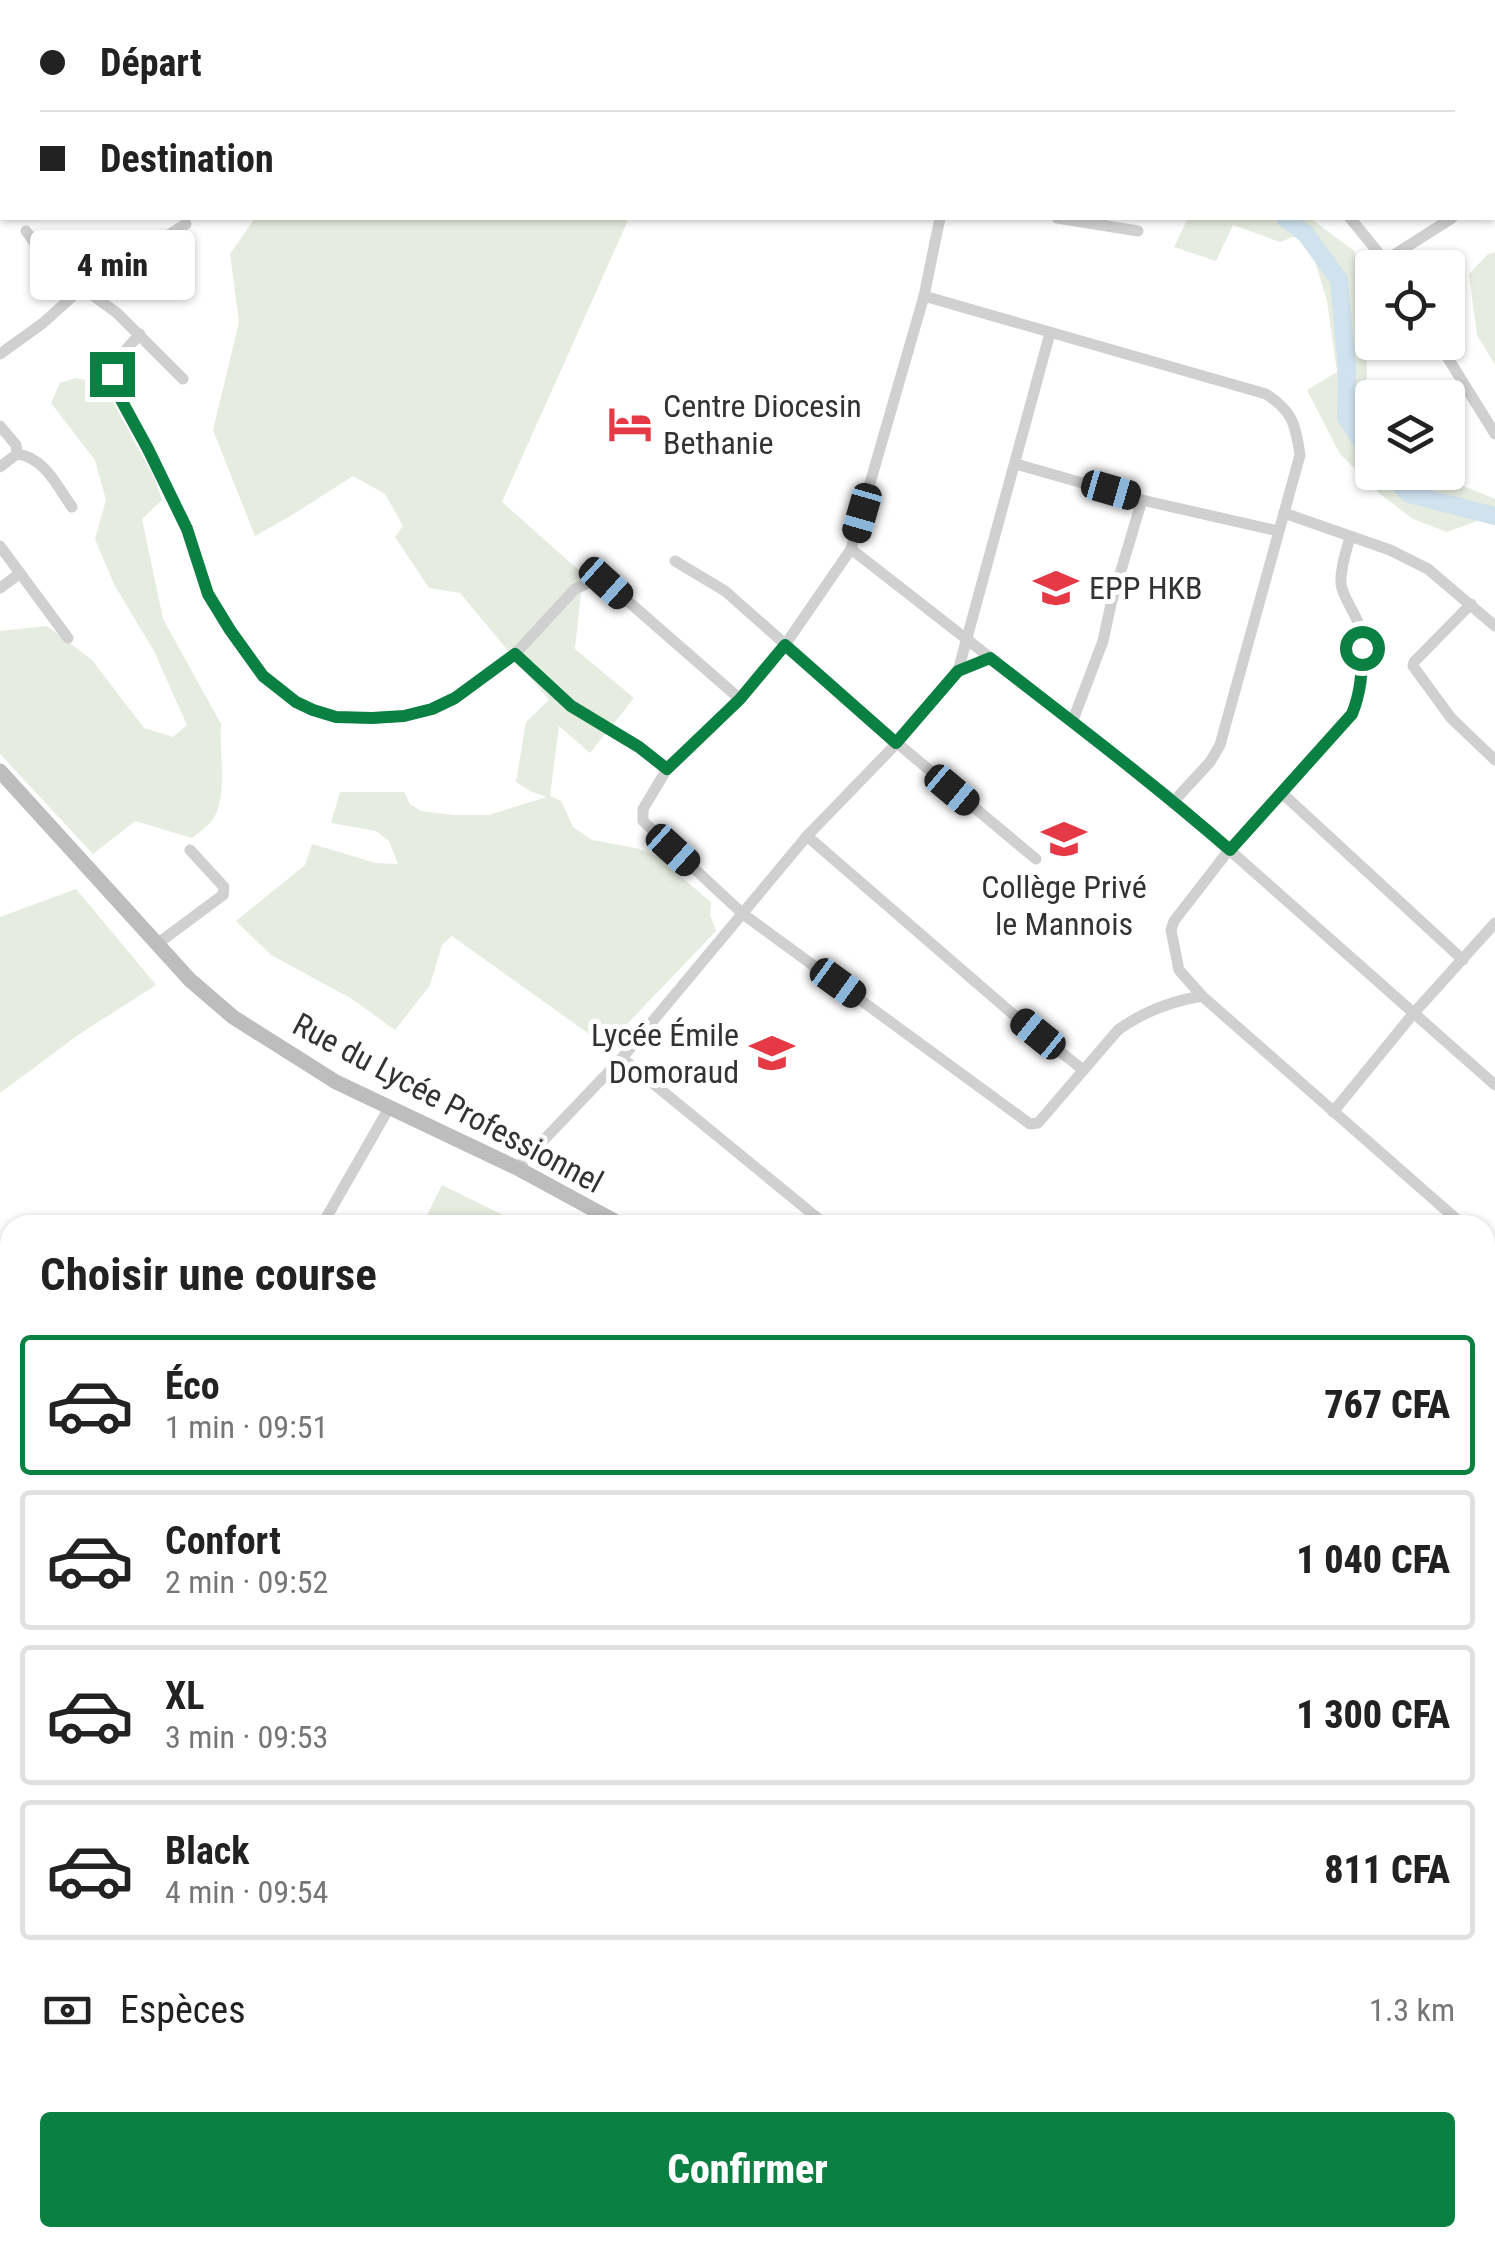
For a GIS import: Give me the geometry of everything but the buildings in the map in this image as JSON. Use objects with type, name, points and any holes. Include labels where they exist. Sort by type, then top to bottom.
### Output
[{"type":"main road","name":"Rue du Lycée Professionnel","points":[[0,771],[190,980],[233,1017],[336,1082],[517,1168],[604,1215]]},
{"type":"street","points":[[940,220],[924,296],[851,549],[785,645],[740,699],[667,769],[643,809],[643,821],[743,914],[1030,1124],[1038,1123],[1118,1030],[1176,1000],[1202,996]]},
{"type":"street","points":[[1069,220],[1138,231]]},
{"type":"street","points":[[1352,220],[1376,250]]},
{"type":"street","points":[[1407,250],[1449,220]]},
{"type":"street","points":[[0,354],[79,292],[186,224]]},
{"type":"street","points":[[26,231],[79,292],[118,312],[183,379]]},
{"type":"street","points":[[924,296],[1266,394],[1290,413],[1300,454],[1220,745],[1210,762],[1174,801]]},
{"type":"street","points":[[517,1168],[622,1058],[808,836],[958,671],[1050,333]]},
{"type":"street","points":[[140,334],[116,361],[113,385],[187,529],[208,594],[263,676],[280,691],[313,710],[336,717],[404,716],[432,709],[455,698],[515,654],[575,589],[590,582],[606,583],[740,699]]},
{"type":"street","points":[[1449,360],[1495,434]]},
{"type":"street","points":[[0,426],[16,445],[17,454]]},
{"type":"street","points":[[0,467],[17,454],[30,455],[38,460],[72,507]]},
{"type":"street","points":[[1016,464],[1142,500],[1278,531]]},
{"type":"street","points":[[1073,720],[1102,641],[1142,500]]},
{"type":"street","points":[[1284,513],[1390,550],[1428,569],[1495,626]]},
{"type":"street","points":[[1176,1000],[1179,970],[1174,921],[1230,850],[1352,714],[1358,700],[1362,648],[1341,574],[1350,537]]},
{"type":"street","points":[[0,546],[68,638]]},
{"type":"street","points":[[851,549],[1174,801],[1495,1084]]},
{"type":"street","points":[[675,561],[725,591],[896,743],[1036,859]]},
{"type":"street","points":[[0,588],[19,574]]},
{"type":"street","points":[[1471,604],[1413,666],[1452,718],[1495,760]]},
{"type":"street","points":[[515,654],[571,706],[639,747],[667,769]]},
{"type":"street","points":[[958,671],[990,658]]},
{"type":"street","points":[[1282,794],[1463,960]]},
{"type":"street","points":[[808,836],[1015,1016],[1082,1069]]},
{"type":"street","points":[[158,944],[223,895],[224,888],[190,850]]},
{"type":"street","points":[[1333,1112],[1413,1014],[1495,924]]},
{"type":"street","points":[[1179,970],[1202,996],[1452,1215]]},
{"type":"street","points":[[622,1058],[814,1215]]},
{"type":"street","points":[[328,1215],[390,1108]]},
{"type":"shaded area","points":[[254,220],[628,220],[502,502],[583,574],[575,649],[634,698],[590,753],[559,726],[550,796],[561,801],[573,827],[592,840],[655,855],[711,902],[710,915],[716,931],[606,1046],[452,936],[442,945],[430,985],[395,1030],[352,999],[271,955],[236,921],[305,865],[312,844],[376,863],[398,864],[389,841],[376,831],[331,823],[340,792],[404,792],[410,804],[421,811],[453,815],[489,815],[547,797],[516,782],[526,722],[549,700],[460,593],[429,588],[395,537],[403,526],[385,494],[353,476],[255,536],[213,430],[239,322],[230,254]]},
{"type":"shaded area","points":[[1187,220],[1313,220],[1354,251],[1355,360],[1367,360],[1367,380],[1355,380],[1355,469],[1340,454],[1307,390],[1337,372],[1327,301],[1315,261],[1296,236],[1280,242],[1233,225],[1216,261],[1174,247]]},
{"type":"shaded area","points":[[1495,252],[1495,365],[1477,335],[1469,274]]},
{"type":"shaded area","points":[[76,378],[103,384],[154,477],[162,500],[142,519],[163,619],[221,724],[222,789],[211,822],[192,838],[135,821],[93,854],[0,754],[0,631],[47,626],[92,660],[144,728],[173,737],[187,725],[154,651],[115,586],[95,539],[106,500],[95,460],[51,403],[60,383]]},
{"type":"shaded area","points":[[1465,487],[1495,499],[1495,524],[1483,519],[1447,532],[1413,519],[1376,490],[1465,490]]},
{"type":"shaded area","points":[[76,889],[156,985],[78,1035],[0,1093],[0,917]]},
{"type":"shaded area","points":[[442,1185],[503,1215],[427,1215]]},
{"type":"waterway","points":[[1288,220],[1306,234],[1339,280],[1347,368],[1346,417],[1355,431]]},
{"type":"waterway","points":[[1405,490],[1495,516]]},
{"type":"place","name":"Centre Diocesin Bethanie","points":[[630,424]]},
{"type":"place","name":"EPP HKB","points":[[1056,588]]},
{"type":"place","name":"Collège Privé le Mannois","points":[[1064,839]]},
{"type":"place","name":"Lycée Émile Domoraud","points":[[772,1053]]},
{"type":"route","points":[[112,374],[113,385],[187,529],[208,594],[230,630],[263,676],[280,691],[313,710],[336,717],[404,716],[432,709],[455,698],[515,654],[571,706],[639,747],[667,769],[740,699],[785,645],[896,743],[958,671],[990,658],[1073,720],[1230,850],[1352,714],[1362,676],[1362,648]]}]
